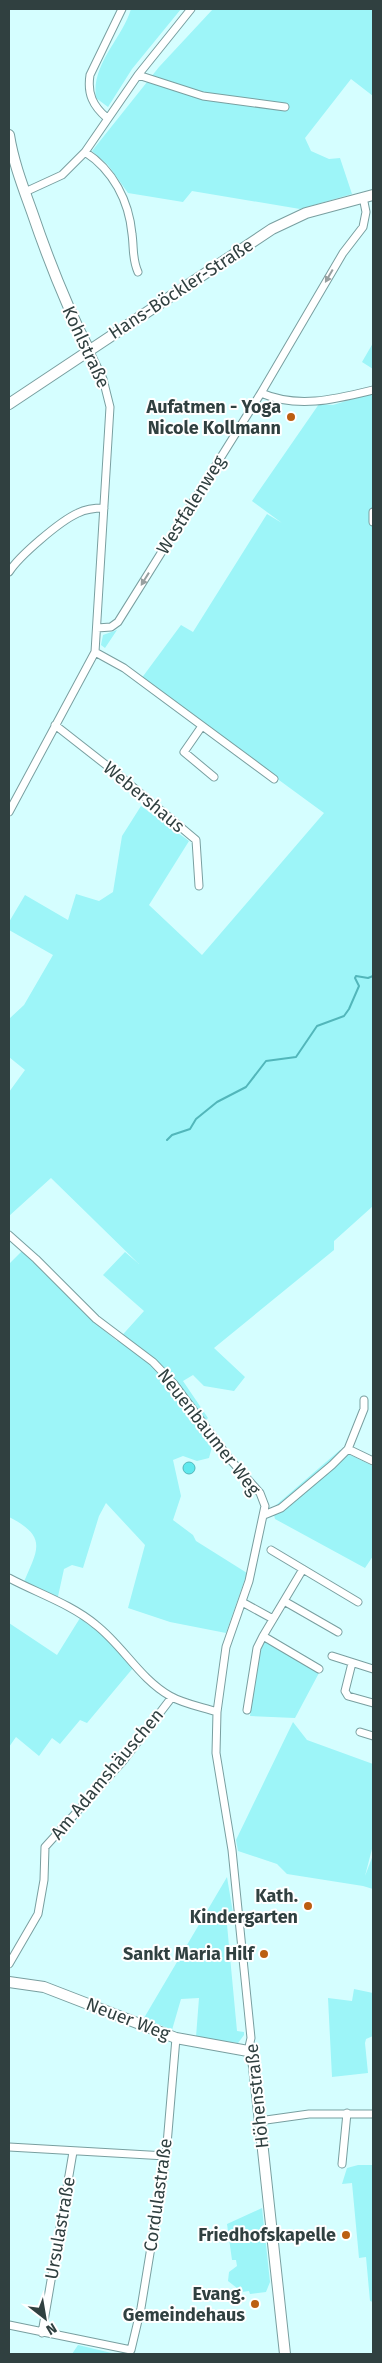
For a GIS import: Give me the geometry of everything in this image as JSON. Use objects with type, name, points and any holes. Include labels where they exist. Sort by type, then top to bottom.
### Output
[{"type":"street","points":[[108,118],[92,102],[89,82],[90,75],[122,9]]},
{"type":"street","points":[[25,192],[62,175],[85,152],[138,75],[191,9]]},
{"type":"street","points":[[138,75],[211,97],[285,107]]},
{"type":"street","name":"Kohlstraße","points":[[9,141],[50,263],[70,314],[103,379],[110,407],[97,628]]},
{"type":"street","points":[[85,152],[107,171],[123,197],[130,218],[133,261],[138,272]]},
{"type":"street","name":"Hans-Böckler-Straße","points":[[9,404],[272,229],[306,213],[368,196]]},
{"type":"street","name":"Westfalenweg","points":[[97,628],[111,628],[118,622],[261,394],[343,253],[362,227],[368,196]]},
{"type":"street","points":[[261,394],[307,403],[328,401],[373,390]]},
{"type":"street","points":[[9,572],[19,559],[72,516],[86,510],[104,508]]},
{"type":"street","points":[[373,512],[373,522]]},
{"type":"street","points":[[9,812],[95,652],[97,628]]},
{"type":"street","points":[[95,652],[124,668],[274,779]]},
{"type":"street","name":"Webershaus","points":[[55,725],[116,772],[196,840],[199,886]]},
{"type":"street","points":[[202,726],[184,752],[214,776]]},
{"type":"street","name":"Neuenbaumer Weg","points":[[9,1235],[96,1319],[154,1362],[174,1384],[228,1457],[260,1493],[264,1506],[264,1516],[249,1581],[226,1647],[217,1712],[216,1753],[230,1837]]},
{"type":"street","points":[[264,1516],[280,1508],[332,1465],[348,1449],[364,1409],[364,1400]]},
{"type":"street","points":[[348,1449],[373,1461]]},
{"type":"street","points":[[271,1550],[358,1602]]},
{"type":"street","points":[[247,1710],[258,1648],[302,1569]]},
{"type":"street","points":[[9,1578],[78,1612],[95,1623],[113,1638],[154,1684],[172,1697],[217,1712]]},
{"type":"street","points":[[284,1600],[338,1632]]},
{"type":"street","points":[[242,1602],[273,1619]]},
{"type":"street","points":[[263,1636],[319,1669]]},
{"type":"street","points":[[332,1656],[373,1669]]},
{"type":"street","points":[[352,1663],[345,1691],[348,1696],[373,1703]]},
{"type":"street","name":"Am Adamshäuschen","points":[[9,1964],[38,1914],[44,1880],[45,1847],[123,1761],[172,1697]]},
{"type":"street","points":[[360,1732],[373,1736]]},
{"type":"street","name":"Höhenstraße","points":[[230,1837],[251,2038],[248,2051],[253,2059],[284,2354]]},
{"type":"street","name":"Neuer Weg","points":[[9,1982],[44,1987],[176,2038],[248,2051]]},
{"type":"street","name":"Cordulastraße","points":[[42,2333],[131,2350],[141,2308],[166,2156],[176,2038]]},
{"type":"street","points":[[342,2164],[347,2113]]},
{"type":"street","points":[[260,2121],[308,2114],[373,2114]]},
{"type":"street","points":[[9,2148],[166,2156]]},
{"type":"street","name":"Ursulastraße","points":[[42,2333],[74,2152]]},
{"type":"street","points":[[9,2325],[42,2333]]},
{"type":"shaded area","points":[[131,9],[181,9],[132,69],[108,107],[96,98],[98,74]]},
{"type":"shaded area","points":[[213,9],[373,9],[373,96],[351,79],[305,138],[311,151],[329,159],[340,158],[352,194],[300,209],[192,191],[183,202],[128,193],[108,165],[92,151],[159,67]]},
{"type":"shaded area","points":[[373,343],[373,369],[362,362]]},
{"type":"shaded area","points":[[373,387],[373,1206],[334,1241],[334,1250],[214,1348],[245,1377],[234,1391],[204,1386],[193,1375],[183,1381],[208,1418],[202,1424],[213,1443],[209,1458],[197,1461],[183,1456],[173,1460],[181,1496],[173,1520],[193,1535],[196,1541],[247,1573],[226,1633],[170,1622],[128,1608],[145,1545],[106,1503],[99,1516],[83,1568],[72,1565],[64,1569],[57,1601],[23,1584],[33,1562],[36,1545],[35,1538],[30,1531],[9,1517],[9,1264],[22,1251],[95,1323],[117,1341],[144,1311],[103,1275],[125,1252],[139,1264],[51,1178],[9,1216],[9,1092],[25,1070],[9,1057],[9,1019],[24,1005],[53,955],[9,930],[9,922],[25,895],[68,920],[76,894],[99,901],[113,892],[122,836],[141,806],[189,841],[149,905],[202,955],[324,813],[141,679],[181,625],[193,632],[267,514],[282,523],[252,501],[319,404],[333,405],[369,394]]},
{"type":"shaded area","points":[[117,630],[105,648],[101,645],[103,635]]},
{"type":"shaded area","points":[[340,1450],[373,1466],[373,1556],[365,1568],[275,1519],[274,1515],[280,1512],[275,1506]]},
{"type":"shaded area","points":[[187,1462],[191,1462],[195,1468],[191,1474],[187,1474],[183,1470],[183,1466]]},
{"type":"shaded area","points":[[80,1618],[110,1641],[133,1668],[87,1723],[80,1720],[60,1744],[52,1738],[39,1756],[16,1737],[9,1747],[9,1623],[57,1655]]},
{"type":"shaded area","points":[[265,1640],[320,1671],[295,1718],[250,1716],[261,1648]]},
{"type":"shaded area","points":[[293,1722],[307,1740],[373,1764],[373,1845],[365,1876],[373,1855],[373,1889],[287,1874],[277,1864],[238,1851],[236,1840]]},
{"type":"shaded area","points":[[227,1877],[233,1913],[226,1914],[237,2031],[244,2032],[238,2043],[196,2037],[199,1998],[181,1999],[172,2030],[144,2018]]},
{"type":"shaded area","points":[[354,1989],[373,1993],[373,2036],[366,2039],[365,2043],[368,2073],[332,2077],[328,1998],[352,2001]]},
{"type":"shaded area","points":[[358,2165],[373,2165],[373,2302],[370,2301],[366,2257],[359,2258],[352,2183],[342,2184],[347,2168]]},
{"type":"shaded area","points":[[262,2208],[270,2282],[266,2292],[250,2294],[249,2291],[242,2292],[228,2281],[229,2272],[237,2266],[236,2260],[232,2260],[227,2224]]},
{"type":"shaded area","points":[[78,2345],[116,2354],[72,2354]]},
{"type":"waterway","points":[[167,1140],[172,1135],[190,1129],[196,1119],[217,1102],[246,1087],[266,1061],[296,1057],[317,1026],[344,1016],[359,986],[355,978],[356,976],[368,978],[373,976]]},
{"type":"place","name":"Aufatmen - Yoga Nicole Kollmann","points":[[291,417]]},
{"type":"place","name":"Kath. Kindergarten","points":[[308,1906]]},
{"type":"place","name":"Sankt Maria Hilf","points":[[264,1954]]},
{"type":"place","name":"Friedhofskapelle","points":[[346,2235]]},
{"type":"place","name":"Evang. Gemeindehaus","points":[[255,2304]]}]
